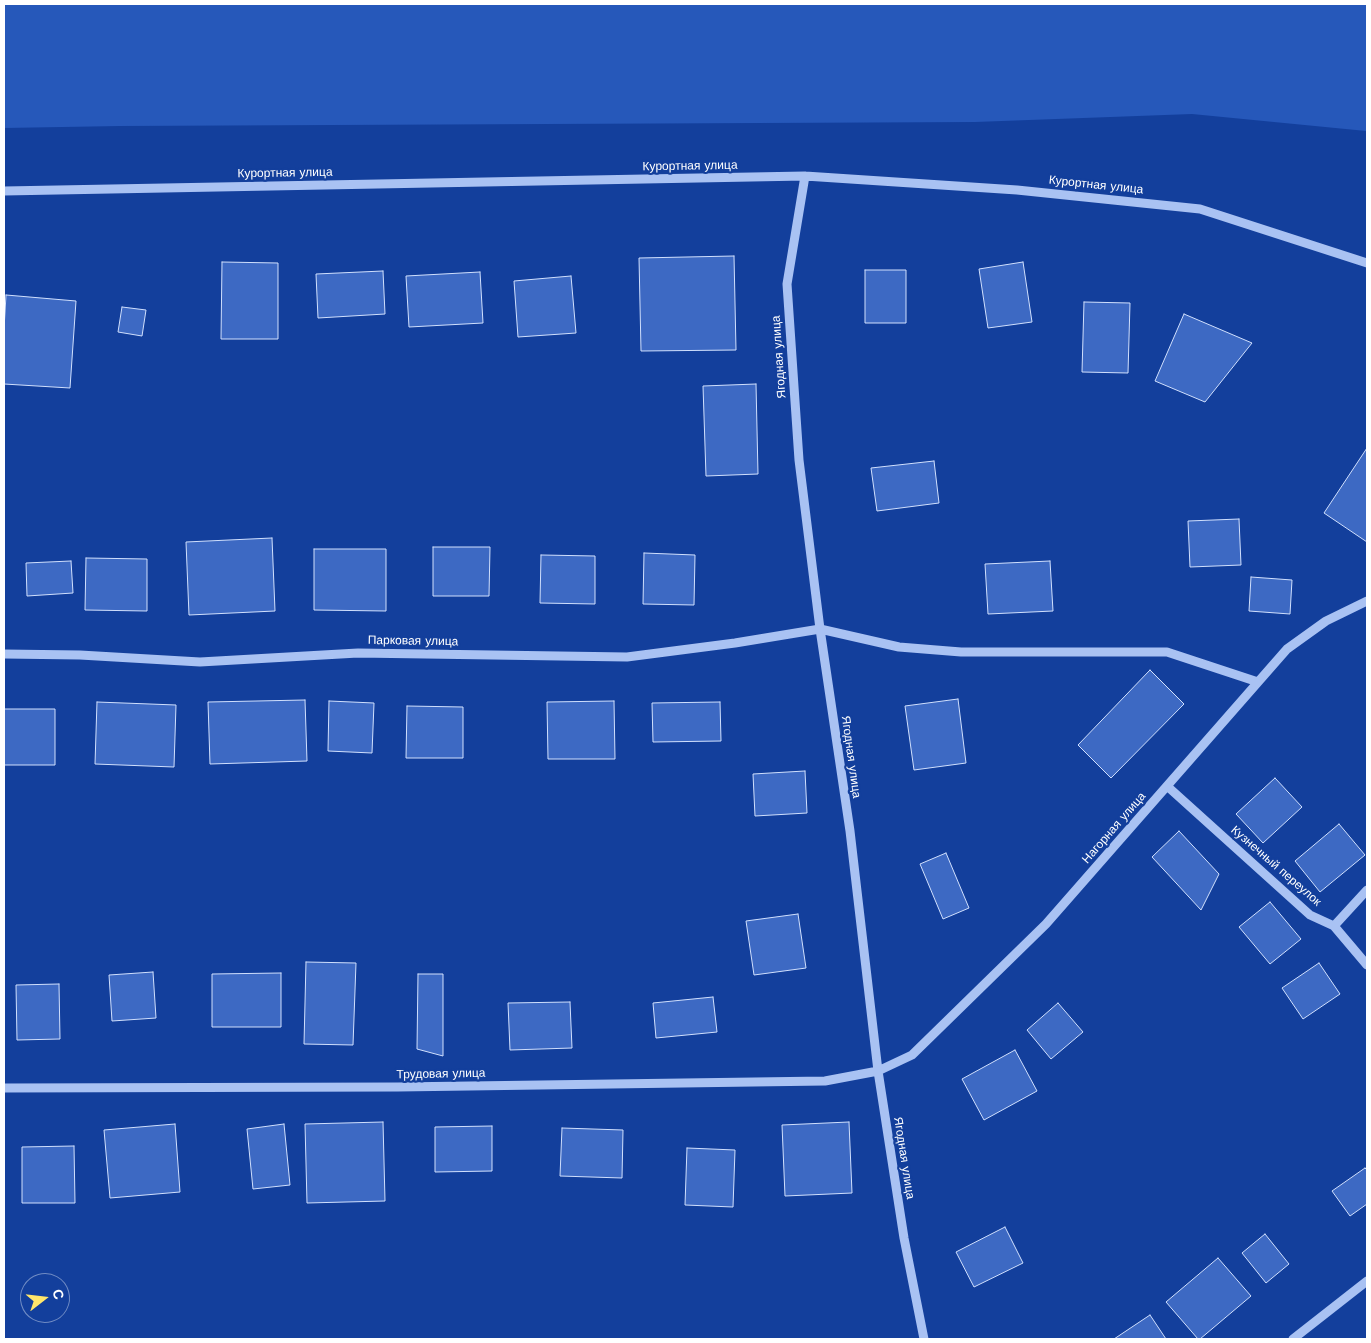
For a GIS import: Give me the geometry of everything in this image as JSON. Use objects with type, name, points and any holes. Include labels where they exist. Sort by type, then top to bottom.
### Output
[{"type":"street","name":"Курортная улица","points":[[4,190],[805,176],[1017,190],[1200,209],[1367,263]]},
{"type":"street","name":"Ягодная улица","points":[[805,176],[787,284],[799,460],[820,629],[850,831],[878,1071],[904,1238],[924,1339]]},
{"type":"street","name":"Нагорная улица","points":[[878,1071],[912,1055],[1046,924],[1287,648],[1326,621],[1367,602]]},
{"type":"street","name":"Парковая улица","points":[[4,654],[80,655],[200,662],[358,653],[627,657],[735,643],[820,629]]},
{"type":"street","points":[[820,629],[899,647],[961,652],[1167,652],[1258,682]]},
{"type":"street","name":"Кузнечный переулок","points":[[1167,786],[1310,915],[1334,926],[1367,965]]},
{"type":"street","points":[[1334,926],[1367,890]]},
{"type":"street","name":"Трудовая улица","points":[[4,1088],[398,1087],[825,1082],[878,1071]]},
{"type":"street","points":[[1293,1339],[1367,1281]]},
{"type":"shaded area","points":[[4,4],[1367,4],[1367,128],[1366,131],[1192,114],[975,122],[4,128]]},
{"type":"building","points":[[734,256],[736,350],[641,351],[639,258]]},
{"type":"building","points":[[222,262],[278,263],[278,339],[221,339]]},
{"type":"building","points":[[1023,262],[1032,322],[988,328],[979,269]]},
{"type":"building","points":[[865,270],[906,270],[906,323],[865,323]]},
{"type":"building","points":[[383,271],[385,314],[318,318],[316,274]]},
{"type":"building","points":[[480,272],[483,323],[409,327],[406,276]]},
{"type":"building","points":[[571,276],[576,333],[518,337],[514,281]]},
{"type":"building","points":[[6,295],[76,301],[70,388],[4,384]]},
{"type":"building","points":[[1084,302],[1130,303],[1128,373],[1082,372]]},
{"type":"building","points":[[122,307],[146,310],[142,336],[118,332]]},
{"type":"building","points":[[1184,314],[1252,343],[1205,402],[1155,381]]},
{"type":"building","points":[[756,384],[758,474],[706,476],[703,386]]},
{"type":"building","points":[[1367,448],[1367,542],[1324,513]]},
{"type":"building","points":[[934,461],[939,503],[877,511],[871,468]]},
{"type":"building","points":[[1239,519],[1241,565],[1190,567],[1188,521]]},
{"type":"building","points":[[272,538],[275,611],[189,615],[186,542]]},
{"type":"building","points":[[433,547],[490,547],[489,596],[433,596]]},
{"type":"building","points":[[314,549],[386,549],[386,611],[314,610]]},
{"type":"building","points":[[644,553],[695,555],[694,605],[643,604]]},
{"type":"building","points":[[541,555],[595,556],[595,604],[540,603]]},
{"type":"building","points":[[86,558],[147,559],[147,611],[85,610]]},
{"type":"building","points":[[71,561],[73,593],[27,596],[26,563]]},
{"type":"building","points":[[1050,561],[1053,611],[988,614],[985,564]]},
{"type":"building","points":[[1251,577],[1292,580],[1290,614],[1249,611]]},
{"type":"building","points":[[1150,670],[1184,704],[1111,778],[1078,745]]},
{"type":"building","points":[[958,699],[966,763],[914,770],[905,706]]},
{"type":"building","points":[[305,700],[307,761],[210,764],[208,702]]},
{"type":"building","points":[[329,701],[374,703],[372,753],[328,751]]},
{"type":"building","points":[[614,701],[615,759],[548,759],[547,702]]},
{"type":"building","points":[[97,702],[176,705],[174,767],[95,764]]},
{"type":"building","points":[[720,702],[721,741],[653,742],[652,703]]},
{"type":"building","points":[[407,706],[463,707],[463,758],[406,758]]},
{"type":"building","points":[[4,709],[55,709],[55,765],[4,765]]},
{"type":"building","points":[[805,771],[807,813],[755,816],[753,774]]},
{"type":"building","points":[[1275,778],[1302,807],[1263,843],[1236,814]]},
{"type":"building","points":[[1339,824],[1365,855],[1320,892],[1295,861]]},
{"type":"building","points":[[1179,831],[1219,874],[1201,910],[1152,857]]},
{"type":"building","points":[[946,853],[969,908],[943,919],[920,864]]},
{"type":"building","points":[[1270,902],[1301,939],[1270,964],[1239,927]]},
{"type":"building","points":[[798,914],[806,968],[754,975],[746,921]]},
{"type":"building","points":[[306,962],[356,963],[353,1045],[304,1044]]},
{"type":"building","points":[[1319,963],[1340,994],[1303,1019],[1282,988]]},
{"type":"building","points":[[153,972],[156,1018],[112,1021],[109,975]]},
{"type":"building","points":[[281,973],[281,1027],[212,1027],[212,974]]},
{"type":"building","points":[[418,974],[443,974],[443,1056],[417,1049]]},
{"type":"building","points":[[59,984],[60,1039],[17,1040],[16,985]]},
{"type":"building","points":[[713,997],[717,1032],[656,1038],[653,1003]]},
{"type":"building","points":[[570,1002],[572,1048],[510,1050],[508,1003]]},
{"type":"building","points":[[1058,1003],[1083,1032],[1051,1059],[1027,1030]]},
{"type":"building","points":[[1015,1050],[1037,1091],[984,1120],[962,1079]]},
{"type":"building","points":[[383,1122],[385,1201],[307,1203],[305,1124]]},
{"type":"building","points":[[849,1122],[852,1193],[785,1196],[782,1125]]},
{"type":"building","points":[[175,1124],[180,1192],[110,1198],[104,1130]]},
{"type":"building","points":[[284,1124],[290,1185],[253,1189],[247,1129]]},
{"type":"building","points":[[492,1126],[492,1171],[435,1172],[435,1127]]},
{"type":"building","points":[[562,1128],[623,1130],[622,1178],[560,1176]]},
{"type":"building","points":[[74,1146],[75,1203],[22,1203],[22,1147]]},
{"type":"building","points":[[687,1148],[735,1150],[733,1207],[685,1205]]},
{"type":"building","points":[[1365,1168],[1367,1170],[1367,1204],[1350,1216],[1332,1191]]},
{"type":"building","points":[[1005,1227],[1023,1263],[974,1287],[956,1252]]},
{"type":"building","points":[[1265,1234],[1289,1264],[1266,1283],[1242,1253]]},
{"type":"building","points":[[1218,1258],[1251,1296],[1198,1339],[1166,1302]]},
{"type":"building","points":[[1150,1315],[1166,1339],[1114,1339]]}]
